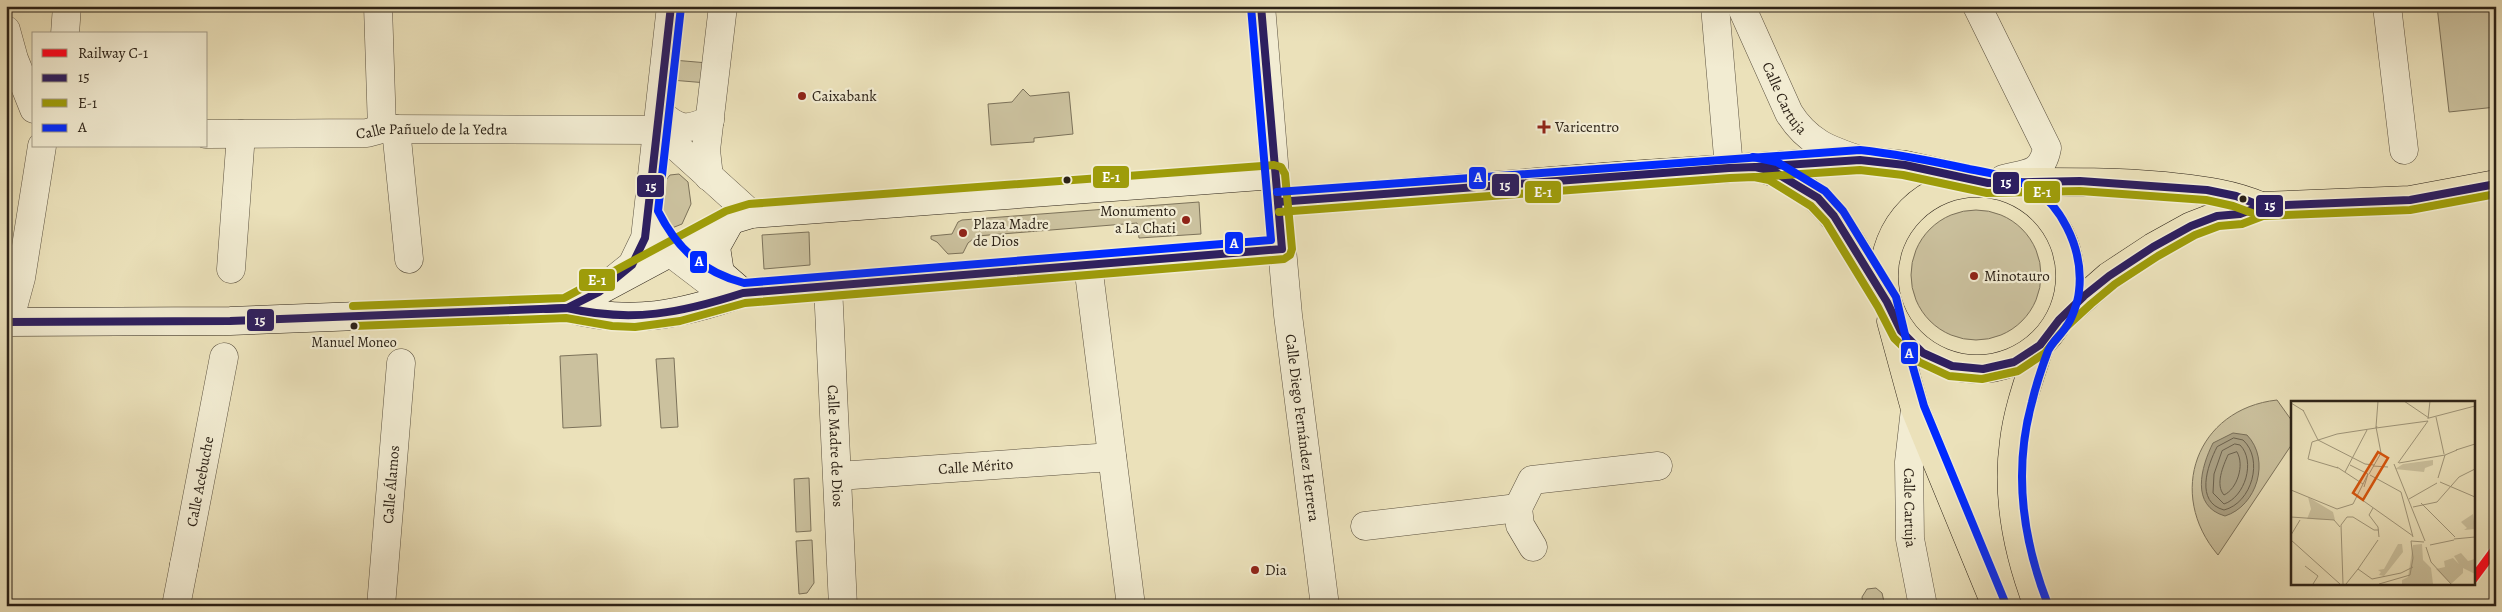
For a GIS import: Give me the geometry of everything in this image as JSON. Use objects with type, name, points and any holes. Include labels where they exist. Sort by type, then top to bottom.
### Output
[{"type":"main road","points":[[2040,345],[2014,362],[1983,370],[1952,366],[1923,353],[1901,331],[1887,302],[1883,271],[1890,240],[1906,214],[1935,193],[1958,184],[1988,183],[2128,183],[2207,190],[2236,196],[2261,206]]},
{"type":"main road","points":[[1988,183],[2017,191],[2041,208],[2060,232],[2069,261],[2069,291],[2059,320]]},
{"type":"main road","points":[[2038,606],[2027,578],[2015,522],[2010,481],[2014,441],[2022,400],[2040,345],[2059,320],[2109,276],[2153,247],[2191,226],[2216,216],[2240,214],[2261,206],[2410,200],[2496,184]]},
{"type":"main road","name":"Calle Cartuja","points":[[1887,302],[1902,368],[1915,409],[1996,606]]},
{"type":"street","points":[[65,32],[67,6]]},
{"type":"street","points":[[378,6],[389,129],[409,259]]},
{"type":"street","points":[[599,292],[632,265],[645,238],[672,6]]},
{"type":"street","points":[[710,177],[706,150],[722,6]]},
{"type":"street","points":[[42,148],[21,278],[7,325],[230,321],[567,308],[595,316],[640,318],[698,308],[743,294],[1282,249],[1261,6]]},
{"type":"street","points":[[1715,6],[1741,167]]},
{"type":"street","name":"Calle Cartuja","points":[[1741,6],[1788,113],[1798,127],[1824,148],[1860,160]]},
{"type":"street","points":[[1278,202],[1741,167],[1860,160],[1905,165],[1988,183],[2033,172],[2044,162],[2047,148],[1977,6]]},
{"type":"street","points":[[2387,6],[2404,150]]},
{"type":"street","points":[[18,46],[32,101]]},
{"type":"street","points":[[659,122],[692,128],[710,120]]},
{"type":"street","points":[[659,122],[710,177],[741,217]]},
{"type":"street","name":"Calle Pañuelo de la Yedra","points":[[208,134],[367,132],[389,129],[659,122]]},
{"type":"street","points":[[231,269],[241,134]]},
{"type":"street","name":"Calle Cartuja","points":[[1741,167],[1772,171],[1789,179],[1818,198],[1834,216],[1887,302]]},
{"type":"street","points":[[567,308],[741,217],[1275,175]]},
{"type":"street","points":[[648,213],[655,230],[671,253],[709,282],[743,294]]},
{"type":"street","points":[[741,217],[716,247],[720,273],[743,294]]},
{"type":"street","name":"Calle Diego Fernández Herrera","points":[[1282,249],[1288,315],[1325,606]]},
{"type":"street","points":[[1088,265],[1132,606]]},
{"type":"street","name":"Calle Madre de Dios","points":[[828,286],[843,606]]},
{"type":"street","name":"Calle Acebuche","points":[[176,606],[224,357]]},
{"type":"street","name":"Calle Álamos","points":[[381,606],[401,363]]},
{"type":"street","name":"Calle Cartuja","points":[[1915,409],[1909,462],[1910,539],[1923,606]]},
{"type":"street","name":"Calle Mérito","points":[[838,476],[1112,458]]},
{"type":"street","points":[[1533,547],[1520,525],[1518,508],[1532,480],[1658,466]]},
{"type":"street","points":[[1365,526],[1518,508]]},
{"type":"shaded area","points":[[2437,6],[2496,6],[2496,107],[2449,112]]},
{"type":"shaded area","points":[[673,60],[708,63],[707,83],[671,80]]},
{"type":"shaded area","points":[[1023,89],[1030,96],[1069,92],[1073,134],[1034,138],[1034,142],[991,145],[988,104],[1012,102]]},
{"type":"shaded area","points":[[679,174],[688,182],[691,204],[682,224],[672,228],[662,218],[659,203],[660,195],[670,175]]},
{"type":"shaded area","points":[[1199,202],[1201,234],[1139,238],[1137,223],[977,236],[968,243],[963,253],[948,254],[937,242],[931,239],[931,236],[952,234],[958,222],[962,220]]},
{"type":"shaded area","points":[[1976,210],[1989,211],[2001,215],[2022,229],[2036,250],[2040,262],[2040,288],[2036,300],[2022,321],[2001,335],[1989,339],[1976,340],[1963,339],[1951,335],[1930,321],[1916,300],[1912,288],[1911,275],[1912,262],[1916,250],[1930,229],[1951,215],[1963,211]]},
{"type":"shaded area","points":[[809,232],[810,265],[764,269],[762,235]]},
{"type":"shaded area","points":[[597,354],[601,426],[563,428],[560,356]]},
{"type":"shaded area","points":[[674,358],[678,427],[661,428],[656,359]]},
{"type":"shaded area","points":[[2277,400],[2291,420],[2291,446],[2218,555],[2202,531],[2194,506],[2192,482],[2198,458],[2209,437],[2226,419],[2249,407]]},
{"type":"shaded area","points":[[809,478],[811,531],[796,532],[794,479]]},
{"type":"shaded area","points":[[812,540],[814,583],[807,593],[799,594],[796,541]]},
{"type":"shaded area","points":[[1876,588],[1882,593],[1885,606],[1863,606],[1862,597],[1867,589]]},
{"type":"water","points":[[2233,433],[2247,435],[2254,445],[2259,469],[2257,481],[2245,503],[2236,511],[2225,516],[2214,511],[2207,504],[2201,485],[2202,474],[2213,443]]},
{"type":"rail line","name":"C-1","points":[[2474,578],[2496,548]]},
{"type":"transit line","name":"15","points":[[546,309],[567,308],[599,292],[632,265],[645,238],[671,6]]},
{"type":"transit line","name":"15","points":[[6,322],[230,321],[567,308],[613,315],[656,314],[698,306],[743,293],[1282,249],[1261,6]]},
{"type":"transit line","name":"A","points":[[681,7],[658,211],[674,237],[693,257],[716,272],[744,283],[1271,240],[1251,7]]},
{"type":"transit line","name":"A","points":[[1277,192],[1860,150],[1914,158],[1994,174],[2020,182],[2035,190],[2058,213],[2067,227],[2073,243],[2080,275],[2078,295],[2072,315],[2068,324],[2050,348],[2039,376],[2026,428],[2023,453],[2023,504],[2026,528],[2038,578],[2047,602]]},
{"type":"transit line","name":"A","points":[[1753,157],[1777,162],[1825,191],[1843,211],[1896,297],[1924,406],[2005,602]]},
{"type":"transit line","name":"15","points":[[1756,167],[1860,160],[1905,165],[1988,183],[2080,181],[2207,190],[2236,196],[2256,204]]},
{"type":"transit line","name":"E-1","points":[[353,306],[564,298],[726,211],[749,204],[1274,165],[1281,167],[1285,174],[1292,249],[1290,255],[1284,259],[745,303],[680,321],[635,327],[612,326],[566,318],[354,326]]},
{"type":"transit line","name":"15","points":[[1278,202],[1729,168],[1755,167],[1773,171],[1818,198],[1834,216],[1887,302],[1901,331],[1923,353],[1952,366],[1983,369],[2014,362],[2040,345],[2059,320],[2084,296],[2109,276],[2153,247],[2191,226],[2217,216],[2240,214],[2261,206],[2410,200],[2496,184]]},
{"type":"transit line","name":"E-1","points":[[1757,177],[1860,170],[1903,175],[1987,193],[2080,191],[2206,200],[2233,206],[2252,213]]},
{"type":"transit line","name":"E-1","points":[[1279,212],[1730,178],[1754,177],[1769,180],[1811,206],[1826,222],[1878,307],[1894,338],[1919,362],[1949,376],[1982,379],[2018,371],[2045,353],[2066,327],[2115,284],[2195,235],[2219,226],[2242,224],[2263,216],[2410,210],[2496,194]]},
{"type":"place","name":"Caixabank","points":[[802,96]]},
{"type":"place","name":"Varicentro","points":[[1544,127]]},
{"type":"place","name":"Monumento a La Chati","points":[[1186,220]]},
{"type":"place","name":"Plaza Madre de Dios","points":[[963,233]]},
{"type":"place","name":"Minotauro","points":[[1974,276]]},
{"type":"place","name":"Manuel Moneo","points":[[354,326]]},
{"type":"place","name":"Dia","points":[[1255,570]]}]
